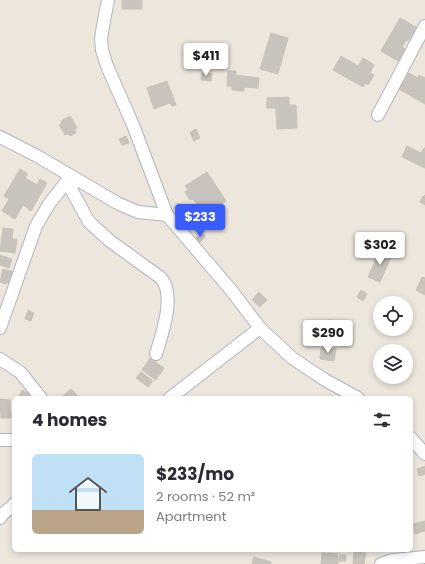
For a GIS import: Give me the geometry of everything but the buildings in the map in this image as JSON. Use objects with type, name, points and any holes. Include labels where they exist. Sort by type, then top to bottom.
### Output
[{"type":"street","points":[[108,0],[101,40],[102,50],[107,66],[133,124],[167,215],[231,290],[260,328],[292,358],[325,380],[354,396]]},
{"type":"street","points":[[378,115],[425,26]]},
{"type":"street","points":[[0,137],[37,156],[119,204],[138,212],[167,215]]},
{"type":"street","points":[[0,328],[36,226],[49,204],[71,176]]},
{"type":"street","points":[[71,176],[72,192],[89,222],[110,241],[161,278],[166,284],[168,294],[163,328],[156,354]]},
{"type":"street","points":[[173,396],[260,328]]},
{"type":"street","points":[[0,359],[20,372],[39,396]]},
{"type":"street","points":[[0,440],[12,440]]},
{"type":"street","points":[[413,440],[425,454]]},
{"type":"street","points":[[0,518],[3,513],[12,506]]},
{"type":"street","points":[[381,564],[393,560],[425,557]]}]
